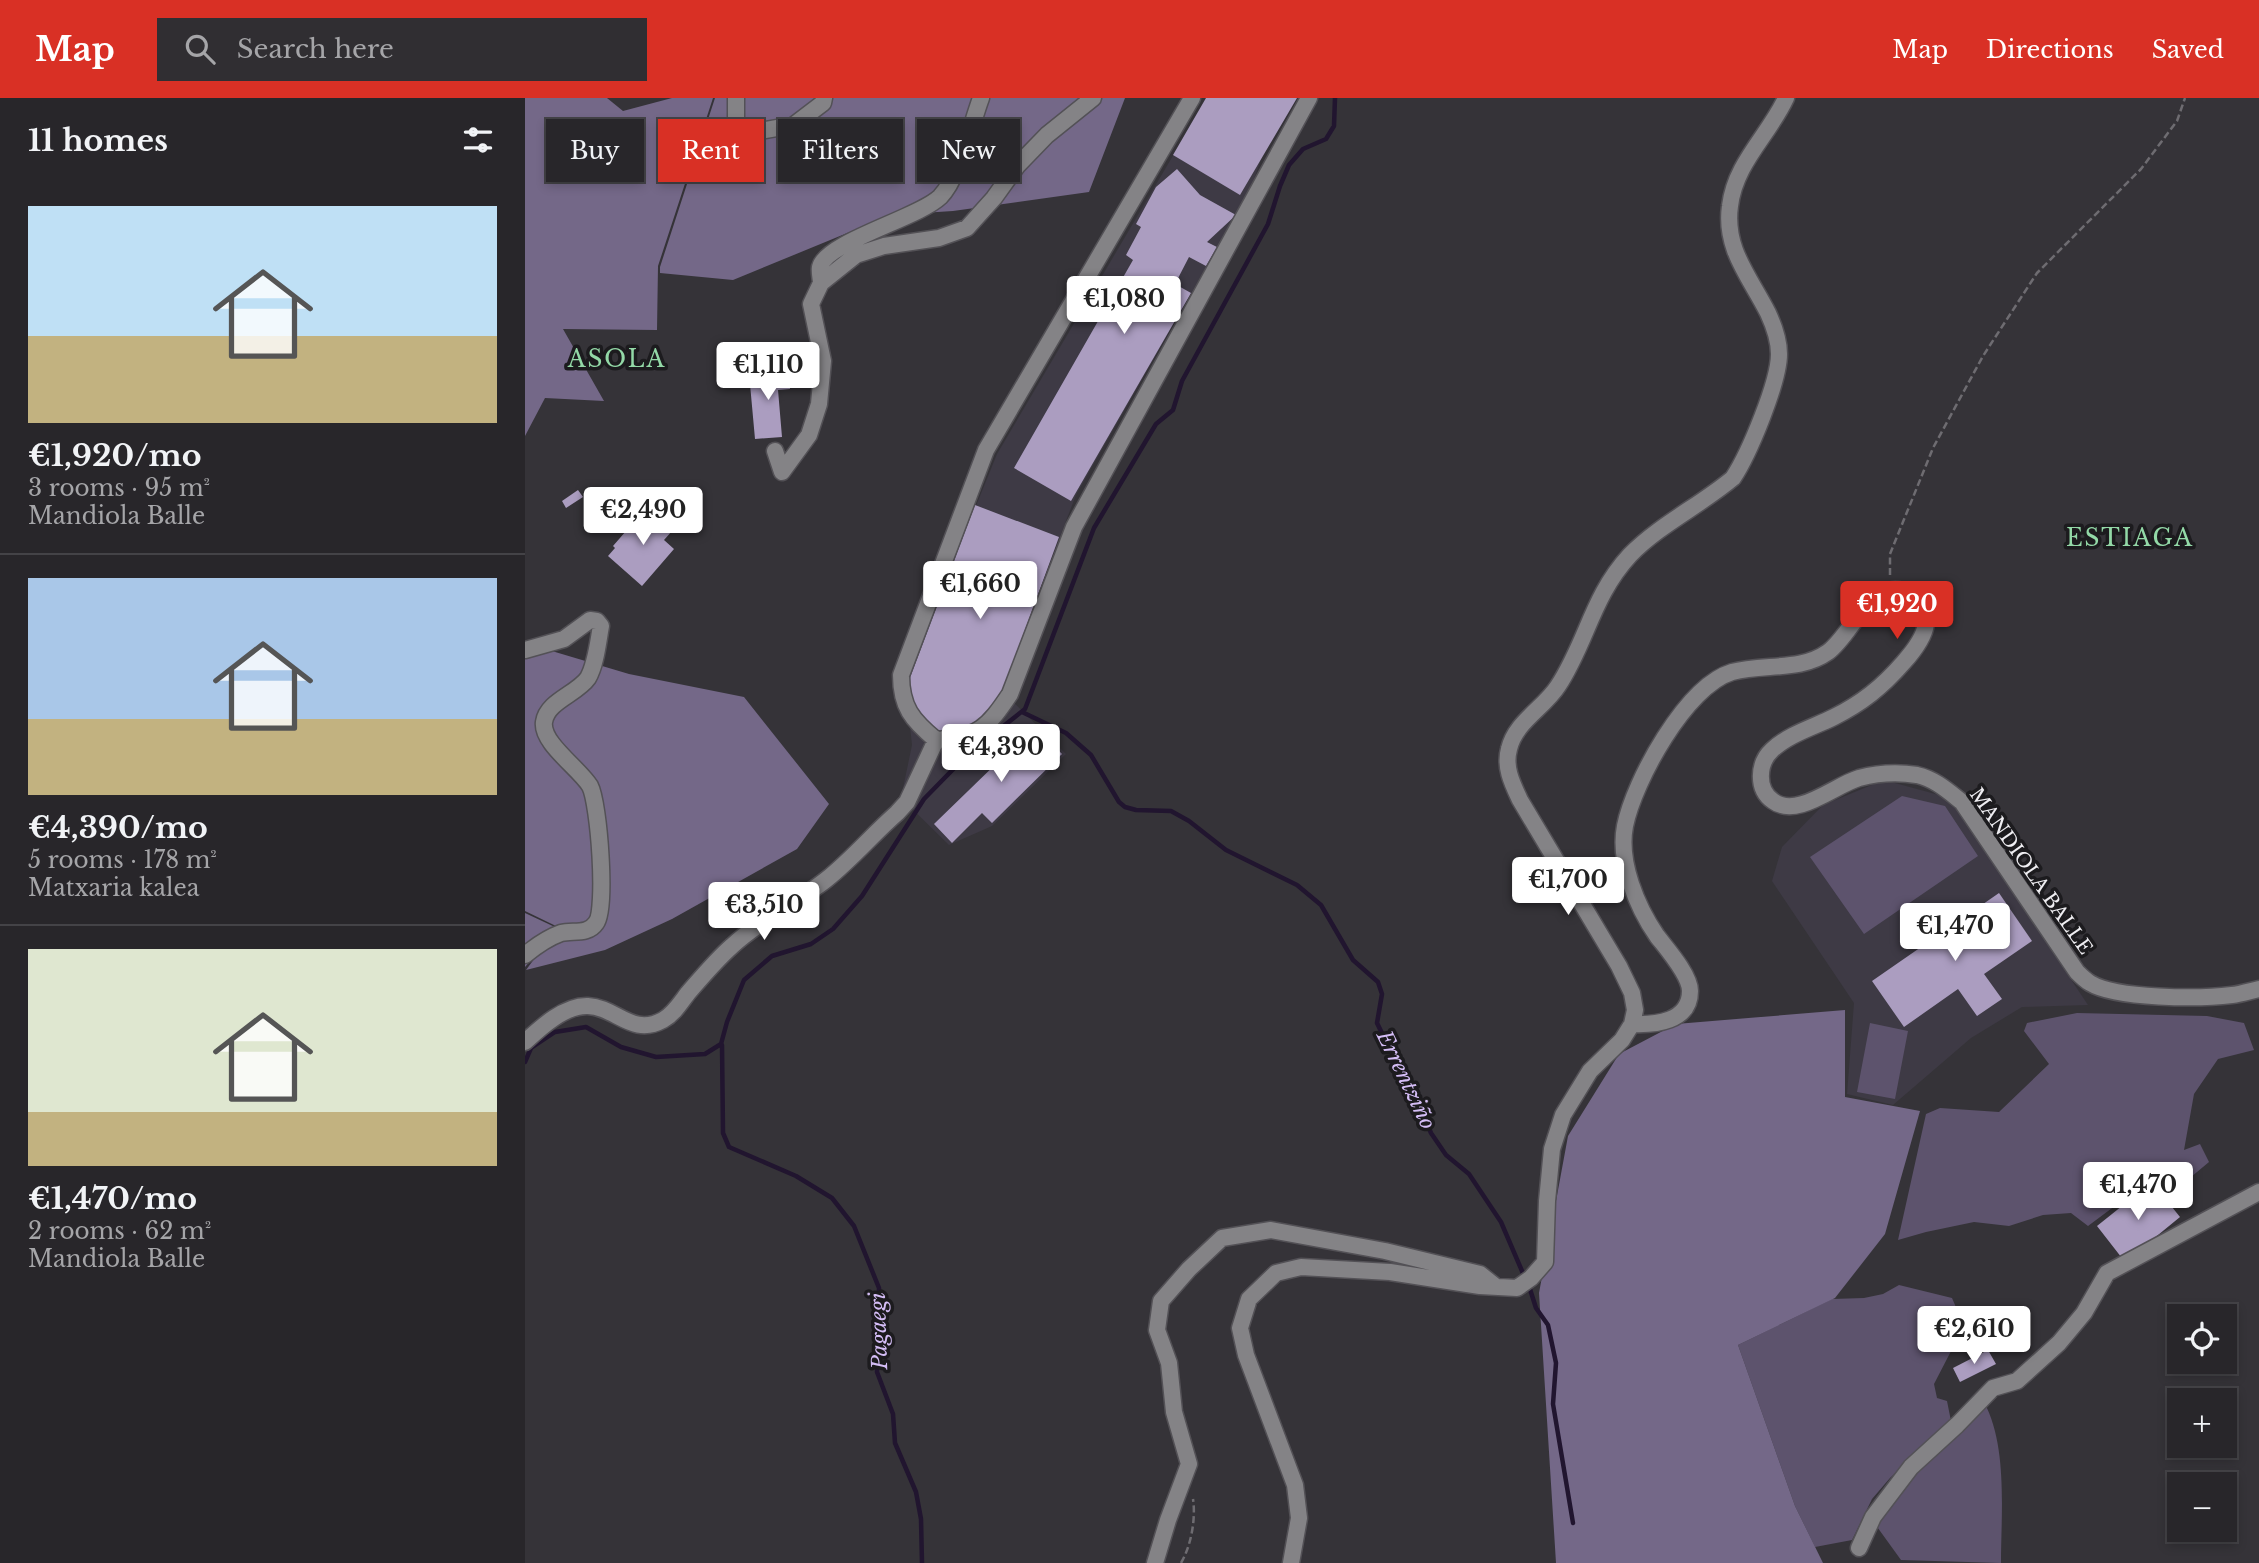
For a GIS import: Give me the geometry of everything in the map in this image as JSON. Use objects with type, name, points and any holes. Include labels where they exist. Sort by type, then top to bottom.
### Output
[{"type":"street","points":[[736,98],[736,123],[749,133],[794,125],[824,103],[824,98]]},
{"type":"street","points":[[821,283],[820,267],[826,257],[844,245],[938,199],[951,184],[981,98]]},
{"type":"street","points":[[775,451],[782,472],[809,435],[819,404],[823,362],[811,304],[821,283],[856,255],[884,246],[939,237],[967,228],[994,198],[1017,166],[1047,135],[1093,98]]},
{"type":"street","points":[[1192,98],[986,450],[901,675],[905,705],[916,723],[936,740],[960,739],[980,730],[1010,694],[1074,527],[1310,98]]},
{"type":"street","points":[[1291,1563],[1299,1518],[1295,1485],[1244,1346],[1240,1328],[1249,1299],[1276,1273],[1301,1267],[1390,1272],[1480,1286],[1517,1288],[1531,1278],[1545,1262],[1552,1149],[1563,1115],[1590,1071],[1622,1040],[1632,1024],[1635,1010],[1632,993],[1619,966],[1520,800],[1507,765],[1509,747],[1517,731],[1562,680],[1611,577],[1633,553],[1733,478],[1743,463],[1771,391],[1779,354],[1777,335],[1767,312],[1735,255],[1729,229],[1730,205],[1736,180],[1746,160],[1786,98]]},
{"type":"street","points":[[1632,1024],[1666,1023],[1686,1005],[1690,992],[1687,978],[1654,932],[1643,911],[1626,865],[1623,836],[1629,808],[1657,749],[1682,713],[1703,690],[1728,673],[1752,667],[1787,666],[1808,662],[1827,653],[1842,639],[1868,603],[1882,592],[1890,590]]},
{"type":"street","name":"MANDIOLA BALLE","points":[[1890,590],[1915,596],[1924,608],[1926,621],[1923,634],[1911,654],[1882,687],[1863,701],[1786,740],[1771,751],[1763,762],[1760,776],[1772,801],[1787,807],[1808,803],[1860,778],[1890,773],[1919,775],[1938,783],[1962,802],[2077,972],[2091,984],[2134,994],[2208,997],[2236,995],[2259,989]]},
{"type":"street","points":[[525,650],[564,639],[590,620],[597,621],[601,626],[590,674],[584,683],[549,710],[544,723],[546,736],[577,768],[591,788],[597,813],[601,907],[597,923],[588,930],[563,933],[541,942],[525,955]]},
{"type":"street","points":[[525,1042],[562,1014],[587,1006],[602,1009],[630,1023],[647,1026],[664,1020],[676,1010],[730,947],[758,923],[825,881],[897,813],[907,802],[936,740]]},
{"type":"street","points":[[1859,1548],[1873,1517],[1911,1467],[1993,1388],[2017,1381],[2059,1343],[2084,1313],[2107,1273],[2259,1192]]},
{"type":"street","points":[[1155,1563],[1189,1464],[1174,1412],[1169,1363],[1157,1330],[1161,1301],[1221,1238],[1271,1230],[1327,1239],[1480,1274],[1495,1286]]},
{"type":"path","points":[[1890,590],[1890,554],[1933,448],[1983,356],[2037,273],[2141,169],[2177,121],[2185,98]]},
{"type":"path","points":[[1181,1563],[1186,1555],[1195,1512],[1189,1464]]},
{"type":"shaded area","points":[[525,98],[607,98],[623,111],[672,98],[713,98],[706,119],[658,119],[658,182],[686,182],[658,266],[657,330],[563,329],[604,401],[545,398],[525,436]]},
{"type":"shaded area","points":[[715,98],[1125,98],[1089,192],[953,211],[891,215],[733,280],[660,273],[688,182],[764,182],[764,119],[708,119]]},
{"type":"shaded area","points":[[1207,98],[1265,148],[1250,190],[1076,495],[1001,690],[1066,754],[992,826],[949,845],[901,798],[912,745],[905,681],[997,454]]},
{"type":"shaded area","points":[[525,643],[629,674],[744,697],[829,804],[797,849],[672,919],[605,950],[526,970],[546,943],[525,967],[525,913],[558,927],[525,911]]},
{"type":"shaded area","points":[[1884,780],[1939,795],[1956,807],[2088,1005],[2022,1007],[1971,1038],[1893,1105],[1847,1094],[1854,1003],[1772,881],[1782,847],[1823,805]]},
{"type":"shaded area","points":[[1902,796],[1945,806],[1978,856],[1864,934],[1810,857]]},
{"type":"shaded area","points":[[1845,1010],[1845,1097],[1920,1111],[1885,1234],[1835,1298],[1738,1345],[1795,1506],[1823,1563],[1556,1563],[1539,1293],[1568,1136],[1619,1054],[1676,1024]]},
{"type":"shaded area","points":[[2077,1013],[2207,1016],[2244,1023],[2254,1050],[2218,1059],[2194,1094],[2184,1150],[2200,1144],[2209,1162],[2185,1182],[2166,1193],[2151,1179],[2088,1226],[2071,1213],[2043,1215],[2009,1226],[1974,1222],[1898,1240],[1926,1114],[1940,1108],[1999,1112],[2049,1064],[2024,1031],[2027,1023]]},
{"type":"shaded area","points":[[1870,1023],[1908,1031],[1895,1099],[1857,1092]]},
{"type":"shaded area","points":[[1899,1285],[1952,1298],[1964,1326],[1934,1384],[1937,1398],[1947,1401],[1951,1421],[1890,1478],[1872,1499],[1852,1540],[1815,1547],[1795,1506],[1738,1345],[1832,1299],[1864,1298],[1883,1294]]},
{"type":"shaded area","points":[[1984,1402],[1992,1420],[2000,1460],[2001,1563],[1901,1560],[1875,1524],[1896,1492]]},
{"type":"building","points":[[1206,98],[1297,98],[1240,195],[1173,155]]},
{"type":"building","points":[[1177,169],[1200,195],[1236,215],[1207,242],[1217,247],[1206,266],[1189,257],[1175,284],[1191,293],[1071,501],[1014,468],[1133,260],[1126,255],[1141,227],[1136,224],[1156,187]]},
{"type":"building","points":[[789,370],[790,389],[778,390],[782,437],[755,439],[749,373]]},
{"type":"building","points":[[578,490],[583,497],[566,508],[562,501]]},
{"type":"building","points":[[652,496],[660,497],[658,512],[650,511]]},
{"type":"building","points":[[975,505],[1059,537],[1001,695],[990,716],[972,730],[943,732],[934,729],[912,708],[908,683]]},
{"type":"building","points":[[646,508],[672,531],[664,540],[674,549],[642,586],[608,556],[615,548],[613,546]]},
{"type":"building","points":[[1035,726],[1062,754],[992,823],[982,813],[952,843],[934,824]]},
{"type":"building","points":[[1999,893],[2032,941],[1984,974],[2002,999],[1977,1016],[1958,989],[1904,1027],[1872,981]]},
{"type":"building","points":[[2152,1182],[2180,1217],[2125,1262],[2097,1226]]},
{"type":"building","points":[[1988,1350],[1996,1364],[1960,1382],[1953,1368]]},
{"type":"waterway","points":[[525,1062],[531,1048],[555,1032],[586,1027],[621,1047],[656,1057],[705,1054],[721,1044],[744,980],[772,956],[811,944],[833,929],[862,896],[924,799],[968,754],[1025,709],[1094,528],[1156,424],[1173,410],[1182,381],[1268,224],[1289,165],[1303,149],[1326,139],[1334,126],[1335,98]]},
{"type":"waterway","name":"Errentziño","points":[[1022,712],[1066,733],[1091,755],[1119,802],[1125,807],[1171,811],[1189,821],[1226,850],[1297,885],[1321,905],[1353,960],[1378,982],[1382,994],[1377,1023],[1400,1070],[1409,1082],[1431,1133],[1446,1155],[1469,1174],[1501,1222],[1525,1278]]},
{"type":"waterway","name":"Pagaegi","points":[[722,1045],[723,1133],[729,1147],[796,1176],[832,1198],[854,1226],[879,1288],[877,1372],[893,1414],[895,1443],[916,1492],[921,1519],[922,1563]]},
{"type":"waterway","name":"Errentziño","points":[[1529,1286],[1536,1308],[1548,1325],[1556,1363],[1553,1404],[1573,1523]]},
{"type":"district","name":"ASOLA","points":[[617,359]]},
{"type":"district","name":"ESTIAGA","points":[[2130,538]]}]
